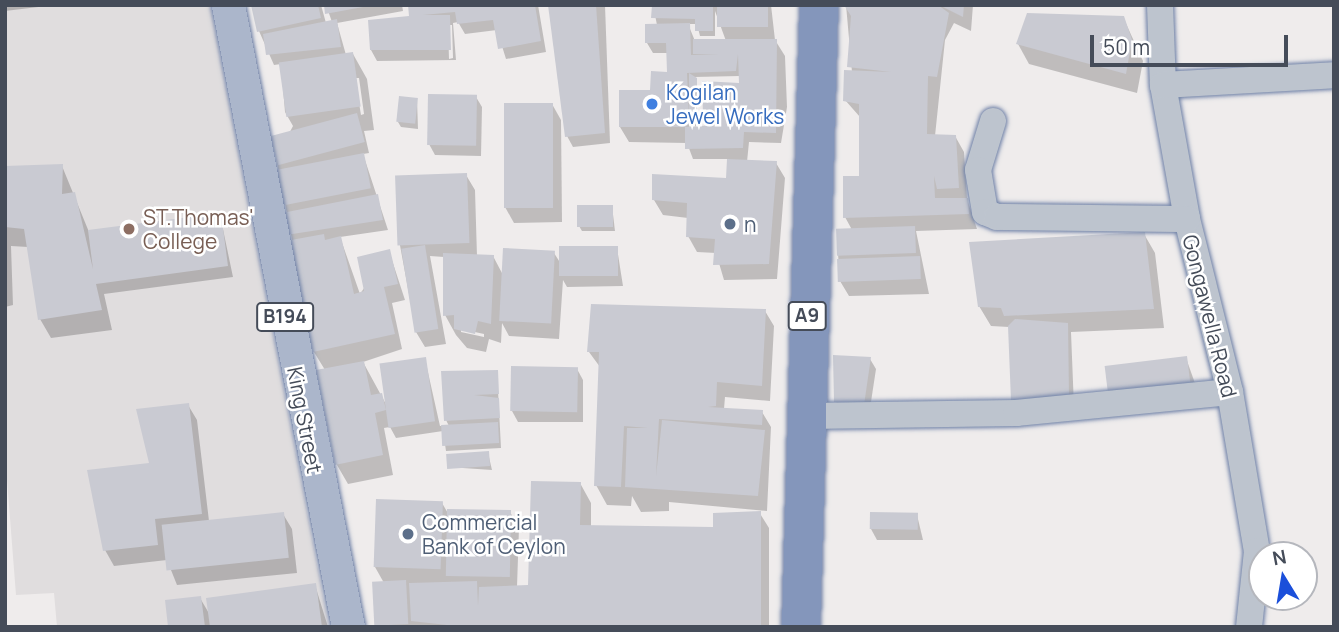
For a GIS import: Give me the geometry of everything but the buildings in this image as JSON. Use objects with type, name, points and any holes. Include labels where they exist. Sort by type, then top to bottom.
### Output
[{"type":"highway","name":"A9","points":[[801,627],[819,5]]},
{"type":"main road","name":"King Street","points":[[228,5],[348,627]]},
{"type":"street","name":"Gongawella Road","points":[[1160,5],[1163,85],[1187,219],[1230,392],[1257,551],[1249,627]]},
{"type":"street","points":[[1163,85],[1334,75]]},
{"type":"street","points":[[993,121],[978,170],[985,212],[997,217],[1187,219]]},
{"type":"street","points":[[807,416],[1016,413],[1230,392]]},
{"type":"shaded area","name":"ST.Thomas' College","points":[[5,5],[210,5],[329,627],[57,627],[54,593],[16,595],[5,454]]},
{"type":"place","name":"Kogilan Jewel Works","points":[[652,104]]},
{"type":"place","name":"n","points":[[730,224]]},
{"type":"place","name":"ST.Thomas' College","points":[[129,229]]},
{"type":"place","name":"Commercial Bank of Ceylon","points":[[408,534]]}]
